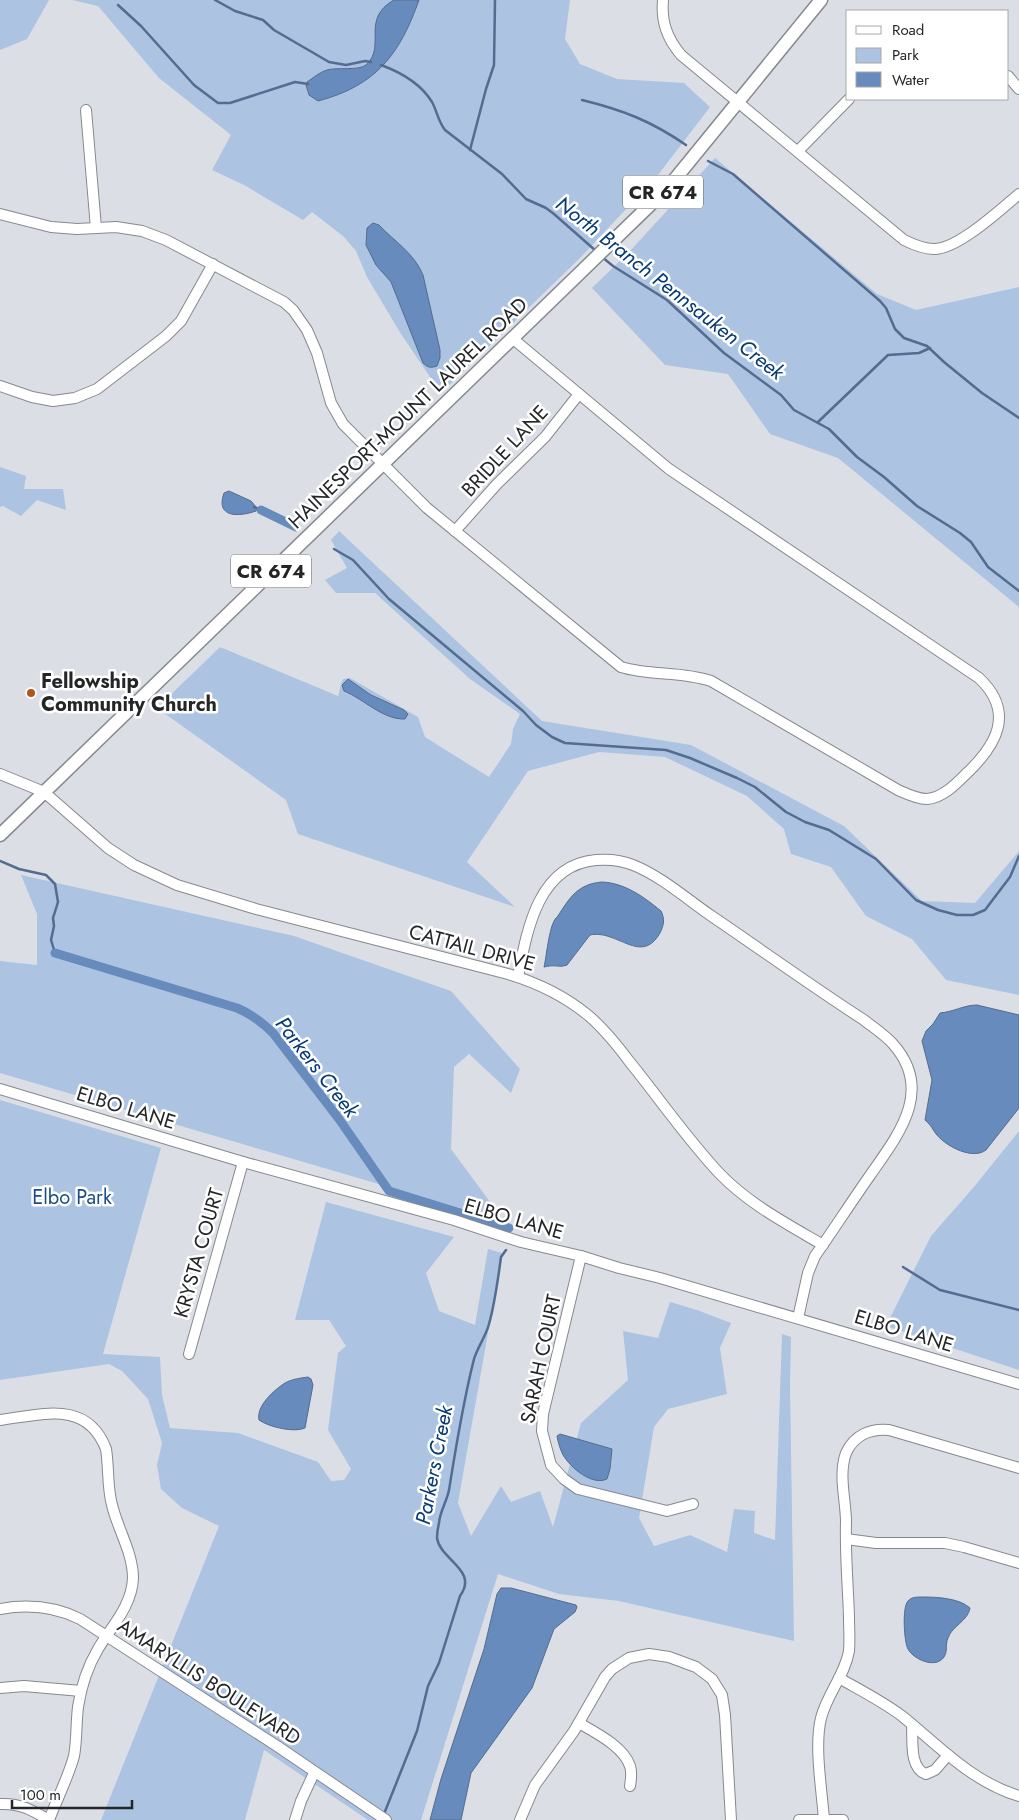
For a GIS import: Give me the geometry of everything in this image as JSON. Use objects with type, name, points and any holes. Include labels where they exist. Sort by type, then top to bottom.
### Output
[{"type":"main road","name":"HAINESPORT-MOUNT LAUREL ROAD","points":[[0,835],[512,338],[595,260],[675,179],[821,0]]},
{"type":"street","points":[[663,0],[665,29],[674,47],[688,62],[738,101],[894,233],[914,245],[935,249],[945,248],[984,223],[1019,194]]},
{"type":"street","points":[[1009,77],[1019,90]]},
{"type":"street","points":[[798,151],[848,100]]},
{"type":"street","points":[[86,110],[96,228]]},
{"type":"street","points":[[0,214],[50,227],[116,227],[142,231],[166,240],[273,295],[293,310],[301,319],[313,341],[327,391],[343,424],[428,508],[621,667],[631,670],[697,676],[711,681],[908,795],[927,799],[936,797],[952,788],[976,764],[991,745],[999,725],[998,705],[987,686],[969,671],[669,469],[512,338]]},
{"type":"street","points":[[0,386],[32,397],[53,401],[75,398],[97,389],[166,336],[181,322],[213,264]]},
{"type":"street","name":"BRIDLE LANE","points":[[455,531],[497,484],[545,436],[579,394]]},
{"type":"street","name":"CATTAIL DRIVE","points":[[0,774],[44,792],[108,848],[134,865],[177,885],[248,907],[518,977],[537,984],[564,998],[589,1016],[610,1037],[697,1148],[728,1182],[749,1199],[823,1245]]},
{"type":"street","points":[[518,977],[536,908],[545,890],[552,882],[564,871],[578,863],[600,860],[623,861],[656,878],[883,1035],[899,1051],[909,1072],[912,1094],[907,1117],[896,1138],[815,1256],[808,1273],[798,1318]]},
{"type":"street","name":"ELBO LANE","points":[[0,1089],[243,1162],[454,1220],[521,1242],[581,1256],[798,1318],[1019,1384]]},
{"type":"street","name":"KRYSTA COURT","points":[[189,1354],[243,1162]]},
{"type":"street","name":"SARAH COURT","points":[[581,1256],[544,1414],[542,1431],[551,1465],[564,1479],[578,1489],[667,1511],[693,1504]]},
{"type":"street","points":[[0,1420],[52,1413],[70,1414],[92,1426],[103,1441],[107,1457],[112,1504],[128,1552],[133,1578],[126,1604],[93,1659],[81,1691],[74,1755],[49,1820],[25,1806],[0,1804]]},
{"type":"street","points":[[824,1820],[819,1744],[820,1726],[824,1707],[839,1678],[850,1642],[843,1482],[844,1463],[851,1446],[857,1438],[872,1430],[889,1430],[1019,1468]]},
{"type":"street","points":[[846,1539],[876,1543],[945,1543],[1019,1563]]},
{"type":"street","name":"AMARYLLIS BOULEVARD","points":[[0,1609],[22,1606],[46,1607],[80,1619],[386,1820]]},
{"type":"street","points":[[520,1820],[526,1802],[540,1777],[579,1723],[605,1677],[612,1669],[629,1658],[649,1654],[660,1655],[696,1667],[712,1679],[722,1695],[731,1820]]},
{"type":"street","points":[[839,1678],[886,1705],[969,1772],[986,1783],[1019,1796]]},
{"type":"street","points":[[0,1688],[24,1686],[81,1691]]},
{"type":"street","points":[[579,1723],[603,1738],[623,1754],[631,1769],[630,1786]]},
{"type":"street","points":[[912,1725],[914,1758],[917,1769],[926,1774],[935,1770],[948,1755]]},
{"type":"street","points":[[295,1820],[314,1772]]},
{"type":"street","points":[[799,1820],[843,1820]]},
{"type":"green space","points":[[0,0],[49,0],[27,39],[0,50]]},
{"type":"green space","points":[[72,0],[570,0],[565,39],[580,64],[617,79],[684,83],[710,107],[658,175],[581,257],[441,393],[401,334],[367,277],[356,251],[343,236],[312,212],[303,220],[244,185],[212,170],[231,135],[159,78],[98,6]]},
{"type":"green space","points":[[715,158],[877,294],[916,310],[1019,287],[1019,607],[838,458],[770,434],[728,374],[665,365],[592,288],[631,250]]},
{"type":"green space","points":[[0,467],[26,476],[24,489],[63,489],[66,510],[37,500],[21,516],[3,506],[0,507]]},
{"type":"green space","points":[[339,531],[542,721],[691,745],[844,826],[922,901],[975,903],[1019,851],[1019,995],[946,980],[912,939],[866,916],[831,867],[791,854],[784,829],[747,796],[665,757],[599,752],[528,771],[467,862],[515,907],[298,834],[286,800],[157,708],[220,647],[338,696],[343,679],[350,678],[418,717],[425,737],[489,777],[511,744],[513,729],[520,714],[470,679],[375,593],[336,593],[325,580],[347,568],[331,540]]},
{"type":"green space","points":[[21,875],[294,936],[451,991],[520,1069],[511,1093],[469,1054],[454,1067],[451,1149],[496,1210],[495,1218],[0,1073],[0,961],[37,965],[37,914]]},
{"type":"green space","name":"Elbo Park","points":[[0,1100],[161,1148],[103,1354],[160,1357],[162,1395],[170,1428],[238,1433],[318,1462],[331,1481],[344,1480],[351,1469],[328,1430],[338,1353],[346,1346],[329,1320],[295,1320],[326,1202],[454,1237],[426,1273],[439,1311],[475,1325],[488,1249],[502,1253],[458,1503],[471,1536],[501,1486],[511,1502],[540,1491],[553,1527],[581,1423],[628,1380],[623,1331],[658,1338],[670,1302],[731,1323],[720,1348],[727,1394],[668,1409],[654,1427],[639,1518],[654,1546],[690,1535],[727,1552],[734,1509],[755,1511],[754,1533],[775,1540],[782,1334],[791,1337],[794,1641],[619,1601],[559,1594],[498,1574],[421,1820],[368,1820],[264,1750],[245,1820],[101,1820],[219,1526],[182,1508],[161,1489],[157,1465],[162,1443],[148,1399],[122,1371],[109,1364],[0,1380]]},
{"type":"green space","points":[[1019,1131],[1019,1370],[886,1326],[931,1236]]},
{"type":"water","points":[[394,0],[419,0],[403,36],[394,52],[383,65],[370,77],[338,95],[318,101],[309,95],[307,82],[322,72],[331,69],[358,68],[366,65],[372,58],[374,50],[378,15],[384,7]]},
{"type":"water","points":[[373,223],[379,225],[415,260],[423,275],[440,350],[437,366],[430,367],[423,363],[391,282],[376,265],[366,245],[367,228]]},
{"type":"water","points":[[229,491],[251,501],[257,508],[256,511],[236,515],[230,514],[223,507],[222,501],[224,493]]},
{"type":"water","points":[[348,679],[371,695],[404,710],[408,714],[405,719],[381,713],[344,691],[342,685]]},
{"type":"water","points":[[602,882],[626,888],[641,896],[661,911],[664,922],[660,933],[653,942],[637,947],[610,937],[590,935],[567,965],[544,967],[550,932],[555,919],[581,889],[587,885]]},
{"type":"water","points":[[977,1005],[1019,1015],[1019,1108],[986,1150],[974,1154],[960,1151],[941,1140],[925,1120],[932,1080],[922,1041],[926,1031],[940,1013]]},
{"type":"water","points":[[308,1377],[313,1385],[305,1428],[295,1430],[282,1428],[259,1420],[260,1409],[276,1390],[285,1383]]},
{"type":"water","points":[[560,1434],[612,1449],[607,1479],[595,1480],[576,1470],[563,1455],[557,1436]]},
{"type":"water","points":[[501,1588],[511,1588],[576,1605],[577,1607],[575,1612],[554,1629],[532,1688],[471,1773],[461,1820],[430,1820],[441,1779],[484,1649],[497,1594]]},
{"type":"water","points":[[916,1597],[941,1598],[960,1602],[970,1608],[969,1613],[950,1634],[944,1657],[940,1661],[925,1662],[915,1657],[908,1649],[904,1625],[906,1604]]},
{"type":"waterway","name":"North Branch Pennsauken Creek","points":[[215,0],[235,11],[263,20],[274,30],[329,62],[346,65],[365,61],[371,62]]},
{"type":"waterway","points":[[470,150],[494,65],[495,0]]},
{"type":"waterway","points":[[118,5],[141,26],[194,85],[218,103],[230,103],[295,82],[308,84]]},
{"type":"waterway","name":"North Branch Pennsauken Creek","points":[[381,65],[403,75],[416,84],[432,102],[445,130],[502,174],[526,199],[546,208],[596,251]]},
{"type":"waterway","points":[[582,100],[636,117],[661,129],[686,145]]},
{"type":"waterway","points":[[708,161],[733,174],[880,301],[886,308],[895,329],[904,338],[927,346],[982,393],[1019,418]]},
{"type":"waterway","name":"North Branch Pennsauken Creek","points":[[602,257],[667,300],[724,353],[781,395],[794,410],[829,429],[857,457],[884,477],[917,506],[960,533],[971,542],[988,567],[1019,591]]},
{"type":"waterway","points":[[818,422],[888,355],[919,353],[930,348]]},
{"type":"waterway","points":[[254,507],[261,510]]},
{"type":"waterway","points":[[261,510],[296,527]]},
{"type":"waterway","points":[[334,549],[353,560],[389,599],[523,711],[536,725],[552,737],[565,743],[666,750],[737,778],[755,787],[786,812],[805,822],[829,830],[876,859],[916,900],[938,910],[957,915],[973,915],[985,910],[1010,877],[1019,856]]},
{"type":"waterway","name":"Parkers Creek","points":[[0,861],[19,869],[46,875],[55,884],[58,902],[53,918],[54,926],[51,940],[55,953]]},
{"type":"waterway","name":"Parkers Creek","points":[[55,953],[237,1008],[252,1016],[273,1033],[339,1119],[389,1191],[509,1228]]},
{"type":"waterway","name":"Parkers Creek","points":[[384,1814],[417,1731],[428,1686],[439,1663],[460,1596],[465,1587],[465,1579],[462,1572],[440,1546],[437,1533],[449,1490],[470,1375],[474,1359],[489,1324],[501,1257],[506,1250]]},
{"type":"waterway","points":[[903,1267],[940,1290],[1019,1310]]},
{"type":"place","name":"Fellowship Community Church","points":[[31,693]]}]
